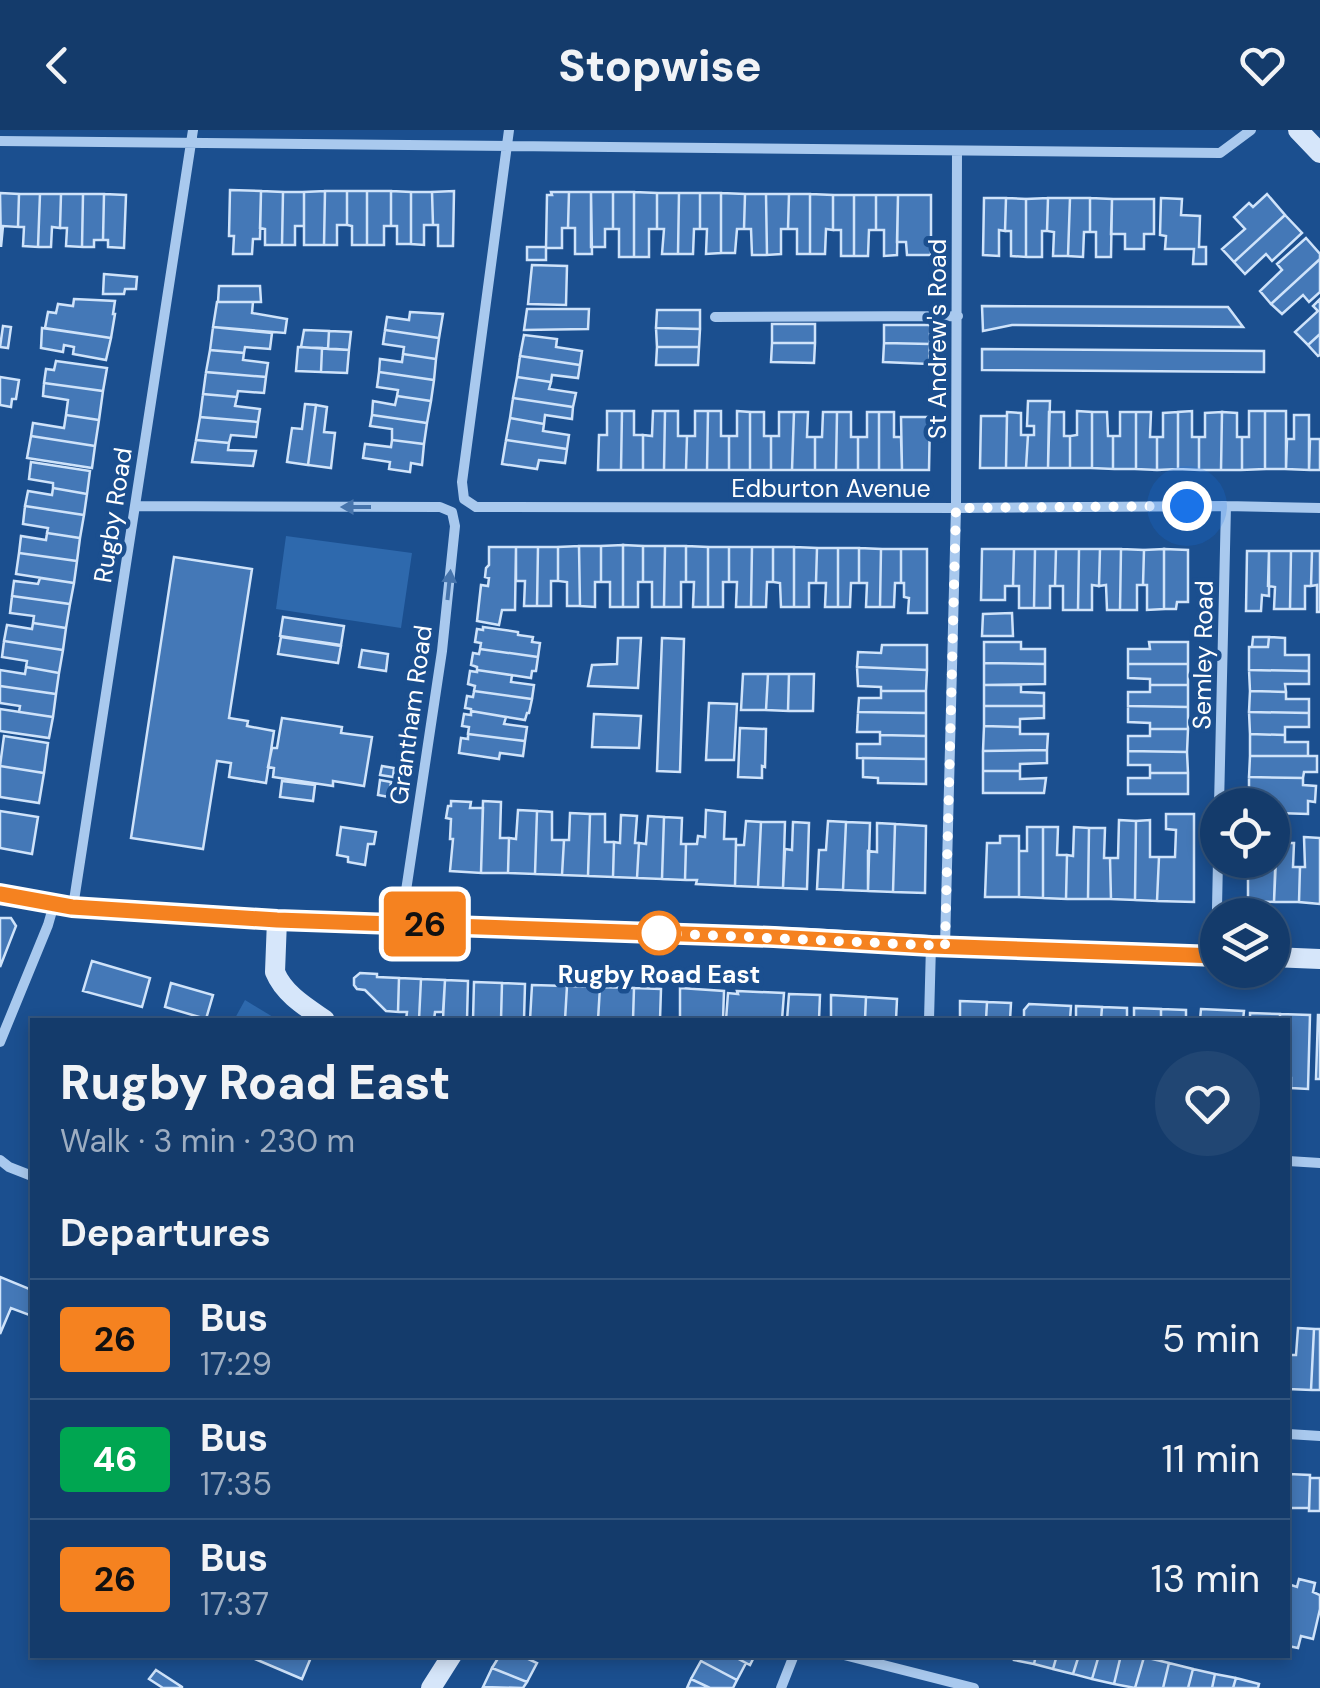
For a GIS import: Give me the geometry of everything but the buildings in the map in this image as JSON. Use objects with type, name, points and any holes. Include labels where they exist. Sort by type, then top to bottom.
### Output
[{"type":"street","name":"Rugby Road","points":[[0,1042],[48,925],[63,906],[134,506],[193,130]]},
{"type":"street","points":[[507,146],[509,130]]},
{"type":"street","points":[[0,141],[1220,153],[1251,130]]},
{"type":"street","points":[[1298,130],[1320,153]]},
{"type":"street","name":"Edburton Avenue","points":[[507,146],[462,482],[464,499],[476,507],[1320,508]]},
{"type":"street","name":"St Andrew's Road","points":[[929,1018],[938,946],[956,508],[957,151]]},
{"type":"street","points":[[716,317],[958,316]]},
{"type":"street","name":"Grantham Road","points":[[134,506],[440,507],[452,512],[456,526],[442,651],[401,924]]},
{"type":"street","name":"Semley Road","points":[[1219,788],[1226,506]]},
{"type":"street","points":[[0,894],[63,906],[277,920],[1200,955]]},
{"type":"street","points":[[277,920],[278,979],[299,1002],[321,1018]]},
{"type":"street","points":[[1290,957],[1320,958]]},
{"type":"street","points":[[0,1160],[30,1175]]},
{"type":"street","points":[[1290,1161],[1320,1162]]},
{"type":"street","points":[[1290,1434],[1320,1436]]},
{"type":"street","points":[[431,1688],[450,1658]]},
{"type":"street","points":[[780,1688],[793,1658]]},
{"type":"street","points":[[856,1658],[974,1688]]},
{"type":"shaded area","points":[[286,536],[412,553],[401,628],[276,609]]},
{"type":"shaded area","points":[[245,1000],[275,1018],[235,1018]]},
{"type":"bus line","name":"26","points":[[0,894],[72,907],[277,920],[1200,955]]},
{"type":"place","name":"Rugby Road East","points":[[659,933]]},
{"type":"route","points":[[659,933],[945,946],[956,508],[1187,506]]}]
